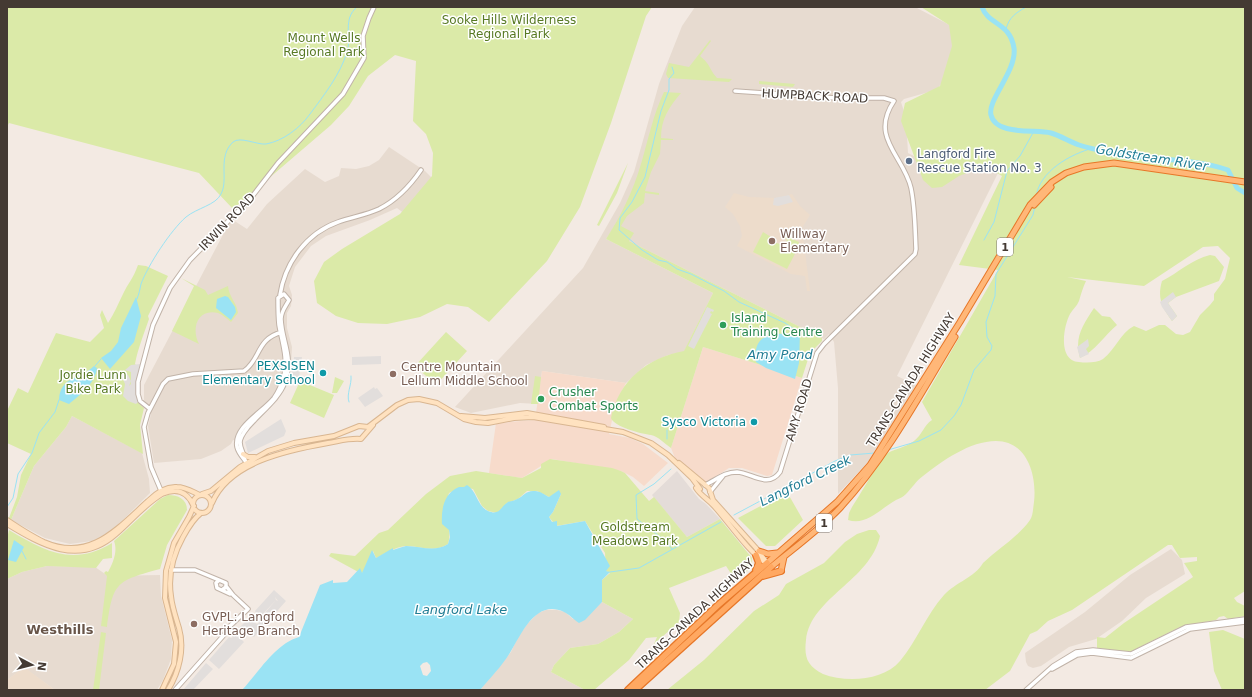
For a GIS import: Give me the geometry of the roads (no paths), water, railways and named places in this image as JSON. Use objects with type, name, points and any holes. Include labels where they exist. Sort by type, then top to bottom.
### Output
[{"type":"highway","name":"TRANS-CANADA HIGHWAY","points":[[769,565],[778,552],[811,525],[847,492],[881,450],[1024,215],[1042,190],[1066,173],[1084,167],[1106,164],[1245,182]]},
{"type":"highway","name":"TRANS-CANADA HIGHWAY","points":[[628,690],[756,576],[769,565],[785,555],[831,516],[859,486],[889,445],[1028,214],[1041,197],[1057,182],[1082,170],[1102,167],[1115,167],[1198,177],[1204,176]]},
{"type":"highway","points":[[881,450],[920,390],[924,388]]},
{"type":"highway","points":[[769,565],[806,532],[811,525]]},
{"type":"highway","points":[[778,552],[768,554],[758,553],[756,576],[781,571],[785,555]]},
{"type":"highway","name":"TRANS-CANADA HIGHWAY","points":[[635,690],[756,576]]},
{"type":"main road","points":[[162,690],[174,664],[176,642],[166,598],[166,571],[174,543],[189,517],[194,500],[201,494],[211,491],[224,478],[246,461],[287,445],[334,436],[357,427],[363,427],[375,422],[397,405],[412,399],[432,401],[460,415],[485,418],[527,413],[600,426],[645,440],[677,463],[700,492],[769,565]]},
{"type":"main road","points":[[168,690],[179,666],[182,650],[180,630],[171,596],[171,570],[181,540],[193,520],[201,513],[208,511],[222,485],[249,467],[275,455],[293,449],[348,438],[361,439],[375,422]]},
{"type":"main road","points":[[356,438],[354,434],[357,427]]},
{"type":"main road","points":[[363,427],[366,434]]},
{"type":"main road","points":[[243,454],[248,457],[258,456]]},
{"type":"main road","points":[[677,463],[683,465],[711,490],[712,498],[758,553]]},
{"type":"main road","points":[[7,520],[48,544],[72,548],[88,546],[111,535],[161,492],[177,486],[208,496],[212,503]]},
{"type":"main road","points":[[700,492],[705,486]]},
{"type":"main road","points":[[700,492],[707,496],[711,490]]},
{"type":"main road","points":[[7,524],[47,546],[68,550],[88,549],[111,539],[161,492],[181,491],[189,497],[196,511],[201,513]]},
{"type":"street","name":"IRWIN ROAD","points":[[150,409],[140,401],[138,394],[138,382],[153,325],[170,288],[190,260],[250,198],[278,163],[343,94],[365,55],[362,44],[363,36],[374,7]]},
{"type":"street","name":"HUMPBACK ROAD","points":[[735,91],[836,98],[884,98],[894,100],[888,110]]},
{"type":"street","points":[[884,98],[888,102],[888,110]]},
{"type":"street","name":"AMY ROAD","points":[[705,486],[717,477],[736,472],[767,480],[777,476],[780,472],[817,352],[915,254],[916,247],[911,189],[908,178],[890,150],[887,140],[886,121],[888,110]]},
{"type":"street","points":[[249,467],[243,454],[240,442],[243,433],[275,401],[285,382],[289,357],[278,313],[278,298],[291,263],[300,249],[312,237],[336,222],[368,213],[384,206],[406,189],[421,170]]},
{"type":"street","points":[[246,461],[237,447],[240,433],[274,397],[284,378],[286,360],[282,332],[282,317],[286,304],[289,300],[282,286]]},
{"type":"street","points":[[280,295],[286,295]]},
{"type":"street","points":[[279,302],[286,304]]},
{"type":"street","points":[[161,492],[151,467],[144,433],[145,422],[150,409],[166,381],[201,374],[244,371],[263,343],[272,335],[282,332]]},
{"type":"street","points":[[711,490],[723,476]]},
{"type":"street","points":[[171,570],[191,569],[202,571],[210,576],[224,581],[233,595],[248,609],[230,626],[175,690]]},
{"type":"street","points":[[210,576],[216,583],[217,588],[233,595]]},
{"type":"street","points":[[216,583],[219,580]]},
{"type":"street","points":[[222,590],[226,586]]},
{"type":"street","points":[[1026,690],[1053,666],[1076,652],[1092,650],[1131,654],[1186,627],[1245,619]]},
{"type":"street","points":[[1026,690],[1031,688],[1054,668],[1077,655],[1092,653],[1132,658],[1190,629],[1245,622]]},
{"type":"water","points":[[225,296],[228,297],[235,307],[236,312],[231,320],[216,308],[217,299]]},
{"type":"water","points":[[136,297],[141,316],[134,342],[110,369],[101,358],[111,351],[118,342],[121,328]]},
{"type":"water","name":"Amy Pond","points":[[800,333],[799,363],[795,379],[766,368],[756,362],[755,354],[757,346],[764,338],[775,334]]},
{"type":"water","points":[[94,366],[97,368],[96,374],[82,393],[69,404],[59,400],[60,392],[67,382]]},
{"type":"water","name":"Langford Lake","points":[[467,485],[473,491],[481,506],[492,512],[497,512],[508,502],[516,500],[529,491],[539,492],[549,497],[559,490],[561,494],[553,512],[549,517],[552,522],[557,521],[557,526],[585,521],[610,566],[606,571],[610,572],[602,580],[602,602],[585,620],[579,623],[566,613],[554,609],[545,610],[538,614],[525,627],[508,656],[480,690],[242,690],[275,652],[290,641],[299,637],[320,585],[333,580],[333,583],[347,582],[360,568],[362,573],[372,550],[376,558],[393,548],[393,550],[406,546],[433,549],[443,547],[448,544],[450,537],[449,530],[442,524],[444,502],[454,490],[459,487],[464,487]],"holes":[[[427,662],[430,665],[431,671],[427,676],[423,675],[420,666]]]},
{"type":"water","points":[[14,540],[24,547],[16,562],[8,560]]},
{"type":"waterway","points":[[137,299],[144,276],[160,248],[174,230],[190,214],[211,204],[219,198],[224,182],[224,161],[228,148],[233,142],[236,140],[244,140],[266,144],[279,140],[291,133],[310,114],[331,84],[344,60],[349,40],[348,28],[350,17],[352,12],[357,7]]},
{"type":"waterway","name":"Goldstream River","points":[[982,7],[985,13],[1008,33],[1014,48],[1014,57],[1011,66],[993,101],[991,115],[994,122],[1008,129],[1051,133],[1079,145],[1102,151],[1139,157],[1202,163],[1215,166],[1228,170],[1237,188],[1245,193]]},
{"type":"waterway","points":[[1006,29],[1011,18],[1026,7]]},
{"type":"waterway","points":[[672,67],[674,73],[669,79],[669,90],[661,111],[645,177],[632,202],[620,218],[619,230],[642,250],[658,260],[667,262],[677,269],[691,274],[724,291],[739,302],[785,323],[800,333]]},
{"type":"waterway","points":[[984,240],[994,222],[1007,171],[1020,156],[1034,131]]},
{"type":"waterway","name":"Langford Creek","points":[[1036,197],[1038,188],[1043,179],[1057,165],[1066,159],[1093,148]]},
{"type":"waterway","name":"Langford Creek","points":[[888,450],[919,441],[941,430],[954,416],[961,405],[974,370],[991,350],[992,346],[987,337],[986,322],[995,296],[996,274],[1033,215],[1035,206]]},
{"type":"waterway","points":[[95,366],[101,359]]},
{"type":"waterway","points":[[349,402],[348,396],[351,376]]},
{"type":"waterway","points":[[7,507],[13,498],[18,474],[32,453],[39,433],[55,412],[59,400]]},
{"type":"waterway","points":[[667,430],[667,439]]},
{"type":"waterway","name":"Langford Creek","points":[[734,515],[835,461],[850,455],[875,453]]},
{"type":"waterway","points":[[671,469],[654,484],[636,495],[637,519],[660,537],[672,549]]},
{"type":"waterway","name":"Langford Creek","points":[[610,572],[639,568],[721,522]]},
{"type":"waterway","points":[[22,551],[26,559]]},
{"type":"place","name":"Langford Fire Rescue Station No. 3","points":[[909,161]]},
{"type":"place","name":"Willway Elementary","points":[[772,241]]},
{"type":"place","name":"Island Training Centre","points":[[723,325]]},
{"type":"place","name":"PEXSISEṈ Elementary School","points":[[323,373]]},
{"type":"place","name":"Centre Mountain Lellum Middle School","points":[[393,374]]},
{"type":"place","name":"Crusher Combat Sports","points":[[541,399]]},
{"type":"place","name":"Sysco Victoria","points":[[754,422]]},
{"type":"place","name":"GVPL: Langford Heritage Branch","points":[[194,624]]},
{"type":"district","name":"Westhills","points":[[60,629]]},
{"type":"park label","name":"Sooke Hills Wilderness Regional Park","points":[[509,27]]},
{"type":"park label","name":"Mount Wells Regional Park","points":[[324,45]]},
{"type":"park label","name":"Jordie Lunn Bike Park","points":[[93,382]]},
{"type":"park label","name":"Goldstream Meadows Park","points":[[635,534]]}]
